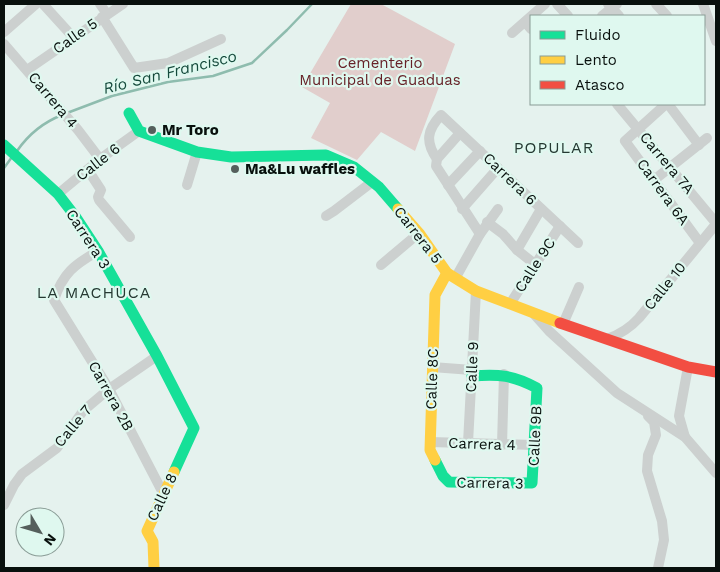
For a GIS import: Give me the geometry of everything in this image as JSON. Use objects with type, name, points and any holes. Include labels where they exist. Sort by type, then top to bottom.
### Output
[{"type":"street","points":[[4,32],[36,4]]},
{"type":"street","points":[[42,4],[73,37]]},
{"type":"street","points":[[100,4],[104,16],[134,68],[168,63],[221,40]]},
{"type":"street","name":"Calle 5","points":[[27,70],[122,4]]},
{"type":"street","points":[[536,15],[545,4]]},
{"type":"street","points":[[557,4],[567,15]]},
{"type":"street","points":[[656,4],[666,15]]},
{"type":"street","points":[[704,4],[716,41]]},
{"type":"street","points":[[603,15],[612,5]]},
{"type":"street","points":[[512,33],[528,25]]},
{"type":"street","name":"Carrera 4","points":[[4,44],[49,95],[100,159]]},
{"type":"street","name":"Carrera 7A","points":[[618,105],[716,224]]},
{"type":"street","points":[[638,129],[666,105]]},
{"type":"street","points":[[654,180],[703,141],[668,105]]},
{"type":"street","points":[[130,113],[139,131]]},
{"type":"street","name":"Carrera 6","points":[[436,162],[428,142],[434,122],[441,115],[578,243]]},
{"type":"street","name":"Carrera 6A","points":[[638,129],[625,141],[700,243]]},
{"type":"street","name":"Carrera 5","points":[[139,131],[197,152],[231,157],[284,158],[326,155],[354,167],[379,187],[420,233],[451,275],[476,291],[563,324],[688,367],[716,372]]},
{"type":"street","name":"Calle 6","points":[[58,194],[100,159],[139,131]]},
{"type":"street","points":[[460,132],[436,162],[462,209],[480,234]]},
{"type":"street","name":"Carrera 3","points":[[4,145],[58,194],[98,250],[157,356],[194,428]]},
{"type":"street","points":[[448,185],[480,151]]},
{"type":"street","points":[[187,185],[197,152]]},
{"type":"street","points":[[462,209],[498,168]]},
{"type":"street","points":[[88,170],[101,190],[98,196],[99,200],[130,237]]},
{"type":"street","points":[[326,216],[372,182]]},
{"type":"street","points":[[451,275],[498,209]]},
{"type":"street","points":[[517,250],[540,209]]},
{"type":"street","points":[[487,222],[503,234],[517,250],[536,265]]},
{"type":"street","name":"Calle 10","points":[[607,339],[618,336],[629,329],[716,224]]},
{"type":"street","name":"Calle 9C","points":[[510,304],[560,226]]},
{"type":"street","points":[[381,265],[420,233]]},
{"type":"street","name":"Carrera 2B","points":[[98,250],[84,259],[60,282],[54,300],[109,389],[164,495]]},
{"type":"street","name":"Calle 8C","points":[[449,482],[443,476],[430,450],[430,442],[435,295],[451,275]]},
{"type":"street","points":[[563,324],[579,287]]},
{"type":"street","name":"Calle 9","points":[[468,443],[476,291]]},
{"type":"street","points":[[533,312],[548,331],[609,386],[685,437],[716,473]]},
{"type":"street","name":"Calle 7","points":[[4,505],[14,485],[38,461],[57,448],[83,411],[109,389],[157,356]]},
{"type":"street","points":[[432,367],[472,373],[504,374],[502,445]]},
{"type":"street","points":[[685,437],[679,416],[688,367]]},
{"type":"street","name":"Calle 9B","points":[[504,374],[522,379],[538,388],[532,483]]},
{"type":"street","points":[[644,411],[654,422],[656,435],[648,455],[647,471],[662,521],[664,540],[658,568]]},
{"type":"street","name":"Calle 8","points":[[154,568],[153,542],[146,531],[194,428]]},
{"type":"street","name":"Carrera 4","points":[[430,442],[534,445]]},
{"type":"street","name":"Carrera 3","points":[[449,482],[532,483]]},
{"type":"green space","name":"Cementerio Municipal de Guaduas","points":[[351,4],[381,4],[455,44],[415,151],[381,132],[357,160],[311,138],[330,103],[302,87]]},
{"type":"waterway","name":"Río San Francisco","points":[[67,113],[112,96],[168,82],[213,76],[252,63],[312,4]]},
{"type":"waterway","name":"Río San Francisco","points":[[17,151],[37,130],[49,121],[62,115]]},
{"type":"waterway","name":"Río San Francisco","points":[[4,168],[12,157]]},
{"type":"traffic: fast","points":[[129,113],[139,131],[197,152],[231,157],[326,155],[354,167],[379,187],[398,209]]},
{"type":"traffic: fast","points":[[4,145],[58,194],[75,216],[98,251],[157,356],[194,428],[174,472]]},
{"type":"traffic: fast","points":[[435,460],[443,476],[449,482],[532,483],[537,388],[521,380],[506,376],[472,376]]},
{"type":"traffic: slow","points":[[398,209],[419,233],[447,273],[476,291],[560,323]]},
{"type":"traffic: slow","points":[[435,460],[430,450],[435,295],[447,273]]},
{"type":"traffic: slow","points":[[154,568],[153,542],[147,531],[174,472]]},
{"type":"traffic: jam","points":[[560,323],[688,367],[716,372]]},
{"type":"place","name":"Mr Toro","points":[[152,130]]},
{"type":"place","name":"Ma&Lu waffles","points":[[235,169]]},
{"type":"district","name":"POPULAR","points":[[554,147]]},
{"type":"district","name":"LA MACHUCA","points":[[94,292]]}]
